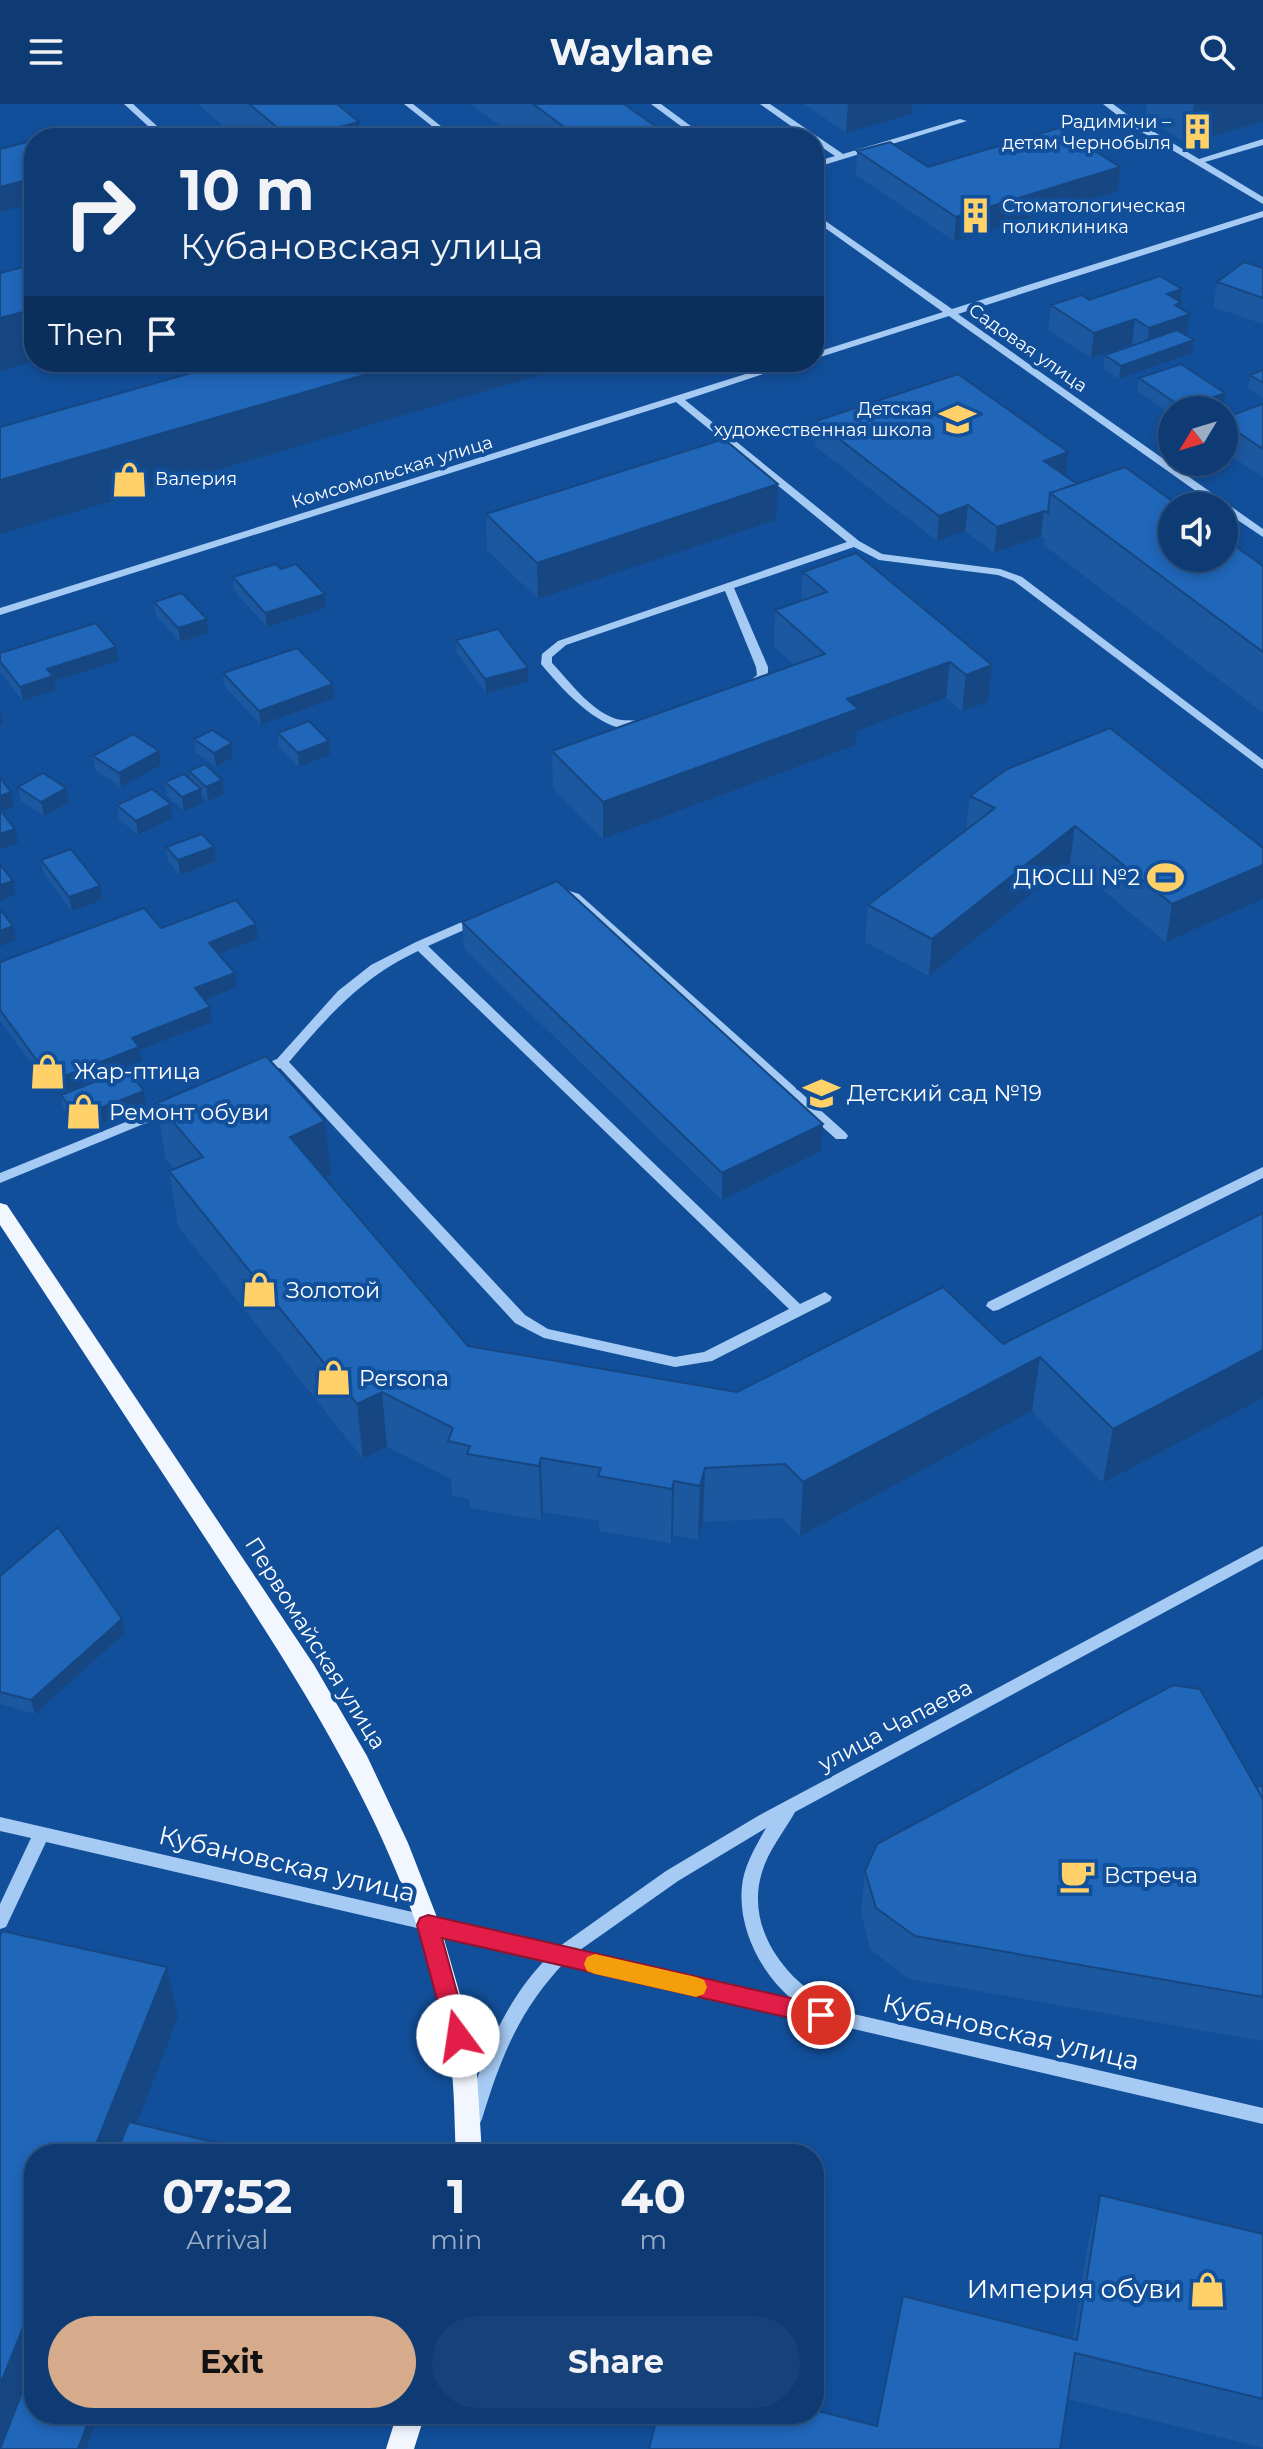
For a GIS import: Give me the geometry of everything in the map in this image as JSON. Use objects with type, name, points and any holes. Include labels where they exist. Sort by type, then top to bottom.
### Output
[{"type":"main road","name":"Первомайская улица","points":[[0,1210],[306,1672],[359,1763],[396,1843],[428,1925],[463,2058],[469,2144]]},
{"type":"main road","points":[[400,2449],[408,2424]]},
{"type":"street","points":[[128,104],[155,128]]},
{"type":"street","points":[[408,104],[439,128]]},
{"type":"street","points":[[655,104],[689,128]]},
{"type":"street","points":[[764,104],[799,128]]},
{"type":"street","points":[[1107,104],[1263,201]]},
{"type":"street","points":[[824,162],[963,121]]},
{"type":"street","points":[[1197,162],[1263,142]]},
{"type":"street","points":[[824,145],[842,157]]},
{"type":"street","points":[[824,353],[1263,214]]},
{"type":"street","name":"Садовая улица","points":[[824,223],[1204,492]]},
{"type":"street","name":"Комсомольская улица","points":[[0,612],[763,372]]},
{"type":"street","points":[[678,399],[855,543],[879,557],[1000,572],[1018,579],[1263,766]]},
{"type":"street","name":"Садовая улица","points":[[1238,516],[1263,534]]},
{"type":"street","points":[[659,719],[627,726],[611,723],[598,715],[547,664],[546,656],[562,643],[855,543]]},
{"type":"street","points":[[728,586],[763,675],[758,682],[738,691]]},
{"type":"street","points":[[546,890],[562,891],[575,897],[841,1136]]},
{"type":"street","points":[[238,1080],[282,1062],[351,983],[385,961],[490,914]]},
{"type":"street","points":[[420,945],[798,1310]]},
{"type":"street","points":[[282,1062],[520,1319],[544,1333],[675,1362],[707,1357],[825,1297]]},
{"type":"street","points":[[0,1178],[194,1098]]},
{"type":"street","points":[[993,1306],[1263,1172]]},
{"type":"street","name":"улица Чапаева","points":[[469,2144],[491,2060],[508,2020],[561,1956],[709,1853],[1263,1552]]},
{"type":"street","points":[[791,1806],[756,1864],[750,1905],[754,1927],[778,1972],[794,1990],[813,2005],[850,2022]]},
{"type":"street","name":"Кубановская улица","points":[[0,1824],[1263,2116]]},
{"type":"street","points":[[0,1922],[42,1833]]},
{"type":"building","points":[[249,104],[337,104],[359,122],[336,128],[278,128]]},
{"type":"building","points":[[533,104],[624,104],[658,128],[565,128]]},
{"type":"building","points":[[1059,128],[1120,167],[956,217],[857,151],[890,142],[928,167]]},
{"type":"building","points":[[24,143],[24,181],[0,187],[0,149]]},
{"type":"building","points":[[1244,262],[1263,268],[1263,298],[1217,282]]},
{"type":"building","points":[[24,267],[24,312],[0,318],[0,273]]},
{"type":"building","points":[[1160,276],[1182,289],[1167,294],[1181,302],[1175,305],[1190,314],[1149,328],[1135,319],[1094,333],[1051,305],[1082,295],[1089,300]]},
{"type":"building","points":[[1177,330],[1194,340],[1121,366],[1105,355]]},
{"type":"building","points":[[1181,364],[1225,393],[1217,396],[1165,396],[1139,378]]},
{"type":"building","points":[[1263,370],[1263,383],[1250,375]]},
{"type":"building","points":[[195,372],[374,372],[0,480],[0,427]]},
{"type":"building","points":[[958,374],[1068,452],[1044,461],[1077,484],[1050,493],[1048,513],[1044,511],[997,527],[968,505],[939,516],[816,421]]},
{"type":"building","points":[[1263,404],[1263,449],[1238,432],[1238,413]]},
{"type":"building","points":[[724,439],[778,484],[537,563],[486,514]]},
{"type":"building","points":[[1125,467],[1160,492],[1158,572],[1238,572],[1238,548],[1263,566],[1263,652],[1050,493]]},
{"type":"building","points":[[856,553],[992,665],[966,675],[950,662],[847,699],[858,709],[603,802],[552,751],[825,654],[775,610],[827,592],[803,572]]},
{"type":"building","points":[[276,564],[281,569],[296,564],[325,594],[265,613],[233,577]]},
{"type":"building","points":[[182,593],[207,619],[178,628],[154,602]]},
{"type":"building","points":[[96,623],[116,647],[47,669],[53,676],[20,687],[0,661],[0,653]]},
{"type":"building","points":[[498,629],[528,668],[485,679],[456,640]]},
{"type":"building","points":[[297,648],[333,684],[259,711],[223,673]]},
{"type":"building","points":[[309,721],[329,741],[298,753],[278,733]]},
{"type":"building","points":[[1110,728],[1263,848],[1263,865],[1172,904],[1075,826],[932,939],[868,905],[995,808],[970,796],[1007,769]]},
{"type":"building","points":[[212,730],[232,743],[214,753],[194,739]]},
{"type":"building","points":[[133,734],[159,751],[119,773],[93,756]]},
{"type":"building","points":[[205,764],[222,780],[206,787],[189,771]]},
{"type":"building","points":[[43,773],[66,788],[41,802],[18,787]]},
{"type":"building","points":[[184,774],[201,789],[182,797],[165,782]]},
{"type":"building","points":[[0,778],[11,792],[0,796]]},
{"type":"building","points":[[152,789],[171,804],[136,821],[117,805]]},
{"type":"building","points":[[0,810],[15,829],[0,834]]},
{"type":"building","points":[[202,834],[214,847],[178,860],[166,847]]},
{"type":"building","points":[[71,849],[100,886],[69,897],[41,860]]},
{"type":"building","points":[[0,864],[13,881],[0,885]]},
{"type":"building","points":[[557,881],[823,1124],[722,1173],[462,922]]},
{"type":"building","points":[[236,900],[256,924],[209,943],[235,973],[195,988],[210,1007],[132,1038],[139,1047],[52,1081],[0,1010],[0,962],[144,908],[161,928]]},
{"type":"building","points":[[0,909],[13,926],[0,931]]},
{"type":"building","points":[[266,1056],[325,1121],[290,1137],[468,1346],[737,1392],[943,1287],[1003,1344],[1263,1213],[1263,1350],[1113,1429],[1040,1357],[803,1482],[785,1464],[705,1468],[700,1486],[674,1481],[672,1489],[598,1476],[601,1468],[541,1458],[539,1466],[467,1454],[470,1446],[448,1441],[453,1428],[382,1392],[357,1404],[169,1171],[203,1157],[157,1103]]},
{"type":"building","points":[[127,1069],[144,1091],[77,1117],[61,1095]]},
{"type":"building","points":[[58,1527],[122,1619],[31,1700],[0,1692],[0,1576]]},
{"type":"building","name":"Встреча","points":[[1173,1685],[1200,1689],[1263,1799],[1263,1997],[915,1936],[876,1908],[865,1871],[877,1844]]},
{"type":"building","points":[[1263,1785],[1263,1799],[1256,1787]]},
{"type":"building","points":[[2,1931],[167,1967],[96,2144],[24,2144],[24,2325],[0,2385]]},
{"type":"building","points":[[129,2122],[221,2144],[120,2144]]},
{"type":"building","points":[[1100,2195],[1263,2234],[1263,2399],[1075,2353],[1060,2449],[649,2449],[655,2424],[824,2424],[824,2413],[877,2426],[903,2296],[1077,2340]]},
{"type":"building","points":[[24,2388],[24,2424],[87,2424],[78,2449],[0,2449]]},
{"type":"slow traffic","points":[[595,1964],[696,1987]]},
{"type":"place","name":"Радимичи – детям Чернобыля","points":[[1197,132]]},
{"type":"place","name":"Стоматологическая поликлиника","points":[[976,216]]},
{"type":"place","name":"Детская художественная школа","points":[[958,419]]},
{"type":"place","name":"Валерия","points":[[129,479]]},
{"type":"place","name":"ДЮСШ №2","points":[[1166,877]]},
{"type":"place","name":"Жар-птица","points":[[48,1071]]},
{"type":"place","name":"Детский сад №19","points":[[821,1093]]},
{"type":"place","name":"Ремонт обуви","points":[[83,1112]]},
{"type":"place","name":"Золотой","points":[[260,1290]]},
{"type":"place","name":"Persona","points":[[333,1378]]},
{"type":"place","name":"Встреча","points":[[1078,1875]]},
{"type":"place","name":"Империя обуви","points":[[1208,2289]]},
{"type":"route","points":[[458,2036],[428,1925],[821,2015]]}]
